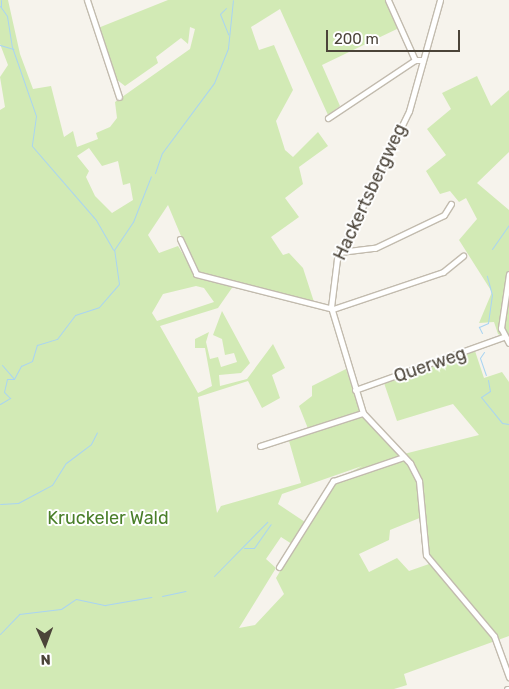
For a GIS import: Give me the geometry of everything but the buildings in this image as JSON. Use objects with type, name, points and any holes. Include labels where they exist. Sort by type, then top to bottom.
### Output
[{"type":"street","points":[[87,0],[119,97]]},
{"type":"street","points":[[388,0],[415,60]]},
{"type":"street","name":"Hackertsbergweg","points":[[440,0],[409,111],[340,252],[331,307],[363,413],[404,457],[419,481],[426,555],[494,636],[509,677]]},
{"type":"street","points":[[328,118],[415,60],[423,60]]},
{"type":"street","points":[[340,252],[375,248],[444,215],[451,204]]},
{"type":"street","points":[[180,239],[194,268],[212,279],[331,307],[443,272],[463,256]]},
{"type":"street","points":[[509,274],[502,314],[503,337],[509,344]]},
{"type":"street","name":"Querweg","points":[[355,390],[503,337]]},
{"type":"street","points":[[260,446],[363,413]]},
{"type":"street","points":[[279,567],[333,481],[404,457]]},
{"type":"green space","name":"Kruckeler Wald","points":[[0,0],[8,0],[20,54],[33,89],[51,86],[64,137],[73,131],[77,147],[98,139],[96,133],[110,127],[117,118],[115,102],[190,49],[195,29],[190,27],[188,44],[181,38],[156,57],[158,63],[125,86],[116,79],[98,28],[168,0],[387,0],[399,28],[322,65],[340,106],[328,115],[280,9],[251,27],[259,50],[274,45],[293,90],[276,121],[285,150],[293,157],[318,132],[328,146],[299,167],[303,184],[285,198],[299,217],[271,237],[283,255],[289,253],[303,268],[314,302],[197,274],[168,205],[148,235],[159,253],[178,246],[196,275],[234,285],[218,308],[160,326],[198,393],[212,386],[205,348],[195,348],[195,339],[209,332],[206,342],[210,359],[218,357],[221,367],[237,362],[234,353],[225,355],[222,339],[213,335],[222,311],[250,363],[241,373],[219,375],[220,386],[247,379],[273,344],[285,368],[272,375],[280,398],[262,408],[248,381],[198,397],[217,513],[221,506],[301,483],[289,441],[361,416],[400,455],[479,435],[453,404],[397,421],[384,383],[475,351],[484,378],[502,372],[509,382],[509,636],[404,674],[407,685],[394,689],[0,689],[0,110],[5,107],[0,77],[8,65],[0,44]],"holes":[[[89,148],[102,166],[118,161],[123,185],[130,183],[133,200],[112,213],[95,196],[86,177],[89,171],[77,156]],[[196,286],[204,288],[214,302],[157,321],[152,313],[163,294]],[[362,466],[334,481],[276,578],[284,594],[255,625],[239,628],[276,568],[266,559],[281,537],[295,546],[305,522],[278,504],[282,494]],[[422,517],[428,555],[443,578],[429,564],[409,571],[397,558],[369,572],[359,554],[389,540],[390,530]]]},
{"type":"green space","points":[[477,76],[491,106],[509,90],[509,152],[477,183],[509,210],[509,340],[498,334],[494,322],[479,323],[492,292],[459,240],[477,219],[466,198],[459,202],[450,191],[440,194],[426,171],[446,155],[427,129],[451,109],[442,93]]},
{"type":"green space","points":[[346,369],[360,411],[309,431],[299,406],[312,396],[312,386]]},
{"type":"waterway","points":[[1,0],[1,7]]},
{"type":"waterway","points":[[155,173],[162,153],[214,83],[228,48],[233,0]]},
{"type":"waterway","points":[[0,6],[7,16],[12,47],[36,116],[32,146],[96,220],[113,250]]},
{"type":"waterway","points":[[226,8],[220,14],[228,34]]},
{"type":"waterway","points":[[0,45],[13,49]]},
{"type":"waterway","points":[[0,404],[10,398],[4,392],[7,379],[14,379],[21,366],[32,361],[37,345],[57,339],[75,315],[99,307],[119,284],[114,250],[133,222],[151,176]]},
{"type":"waterway","points":[[492,249],[509,225]]},
{"type":"waterway","points":[[482,333],[479,327],[488,323],[492,295],[487,276]]},
{"type":"waterway","points":[[484,352],[480,358],[486,375]]},
{"type":"waterway","points":[[2,365],[14,379]]},
{"type":"waterway","points":[[488,380],[490,391],[481,397],[502,423],[509,424]]},
{"type":"waterway","points":[[0,504],[18,503],[52,485],[66,463],[91,444],[97,432]]},
{"type":"waterway","points":[[214,576],[267,522]]},
{"type":"waterway","points":[[244,548],[254,548],[271,524]]},
{"type":"waterway","points":[[162,596],[185,591]]},
{"type":"waterway","points":[[0,634],[19,614],[61,609],[76,599],[105,605],[151,597]]}]
